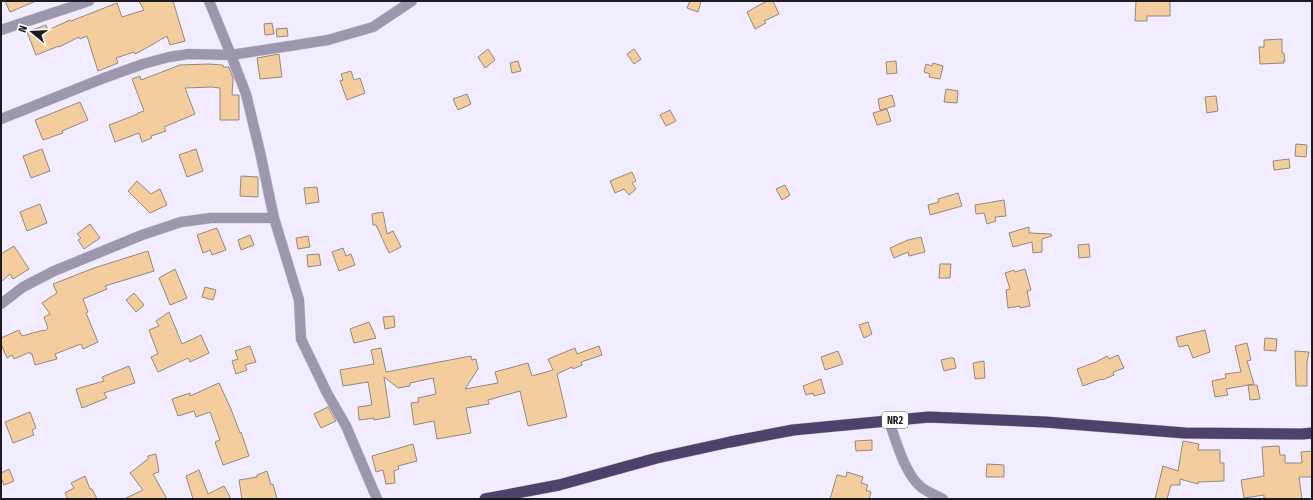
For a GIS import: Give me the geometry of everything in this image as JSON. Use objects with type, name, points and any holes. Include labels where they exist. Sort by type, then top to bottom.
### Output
[{"type":"highway","name":"NR2","points":[[486,499],[559,485],[657,458],[793,430],[929,417],[968,418],[1185,433],[1312,433]]},
{"type":"street","points":[[1,30],[89,1]]},
{"type":"street","points":[[209,1],[246,94],[274,218],[299,300],[301,339],[327,393],[346,426],[377,499]]},
{"type":"street","points":[[1,119],[104,78],[143,64],[169,57],[189,54],[231,55],[328,40],[373,27],[412,1]]},
{"type":"street","points":[[1,304],[23,287],[54,271],[142,235],[181,222],[211,218],[274,218]]},
{"type":"street","points":[[889,421],[896,441],[914,480],[922,488],[943,499]]},
{"type":"building","points":[[5,1],[36,1],[10,12]]},
{"type":"building","points":[[139,1],[173,1],[185,41],[170,45],[167,36],[135,54],[134,52],[116,58],[118,63],[98,71],[87,36],[80,39],[79,37],[59,47],[36,55],[27,32],[46,25],[48,30],[70,20],[71,21],[117,3],[122,17],[144,10]]},
{"type":"building","points":[[690,1],[701,1],[698,12],[687,8]]},
{"type":"building","points":[[767,1],[773,1],[779,14],[764,21],[766,23],[755,29],[747,12]]},
{"type":"building","points":[[1136,1],[1170,1],[1170,16],[1147,16],[1147,21],[1135,21]]},
{"type":"building","points":[[272,23],[274,34],[265,35],[264,24]]},
{"type":"building","points":[[287,28],[288,36],[277,37],[276,29]]},
{"type":"building","points":[[1282,39],[1284,63],[1260,64],[1259,47],[1264,47],[1264,40]]},
{"type":"building","points":[[488,49],[495,60],[485,68],[478,57]]},
{"type":"building","points":[[634,49],[641,59],[634,64],[627,54]]},
{"type":"building","points":[[279,54],[282,77],[260,79],[257,58]]},
{"type":"building","points":[[518,61],[521,71],[512,73],[510,63]]},
{"type":"building","points":[[896,61],[897,73],[887,74],[886,62]]},
{"type":"building","points":[[933,63],[943,66],[940,79],[929,77],[930,74],[924,72],[926,64],[932,66]]},
{"type":"building","points":[[208,64],[229,67],[233,78],[232,95],[239,95],[239,120],[220,120],[220,88],[185,88],[195,114],[164,127],[166,131],[151,136],[152,138],[142,142],[139,133],[115,142],[109,125],[144,111],[132,79],[140,76],[141,80],[180,65]]},
{"type":"building","points":[[351,71],[354,80],[360,78],[365,93],[347,100],[340,81],[343,80],[341,74]]},
{"type":"building","points":[[946,89],[958,91],[957,103],[944,102]]},
{"type":"building","points":[[467,94],[471,104],[458,110],[453,99]]},
{"type":"building","points":[[892,95],[895,106],[880,110],[878,99]]},
{"type":"building","points":[[1216,96],[1218,111],[1207,113],[1205,97]]},
{"type":"building","points":[[80,102],[88,120],[62,131],[63,133],[43,140],[35,120]]},
{"type":"building","points":[[887,109],[891,121],[877,125],[873,113]]},
{"type":"building","points":[[670,110],[676,121],[666,126],[660,115]]},
{"type":"building","points":[[1296,144],[1307,145],[1306,157],[1295,156]]},
{"type":"building","points":[[42,149],[50,171],[31,178],[23,156]]},
{"type":"building","points":[[196,149],[203,171],[187,177],[179,155]]},
{"type":"building","points":[[1289,159],[1290,168],[1274,170],[1273,161]]},
{"type":"building","points":[[632,172],[636,181],[632,183],[636,189],[629,195],[624,189],[615,193],[610,181]]},
{"type":"building","points":[[241,176],[258,177],[258,197],[240,196]]},
{"type":"building","points":[[137,181],[151,194],[160,189],[167,205],[150,213],[128,191]]},
{"type":"building","points":[[785,185],[790,195],[782,200],[776,189]]},
{"type":"building","points":[[317,187],[319,202],[306,204],[304,188]]},
{"type":"building","points":[[958,193],[962,206],[930,215],[928,205],[939,202],[938,199]]},
{"type":"building","points":[[1004,200],[1006,216],[995,217],[996,221],[987,224],[984,213],[976,214],[975,205]]},
{"type":"building","points":[[40,204],[47,223],[27,231],[20,212]]},
{"type":"building","points":[[383,212],[387,234],[393,231],[401,247],[389,253],[376,225],[373,225],[372,214]]},
{"type":"building","points":[[90,224],[100,238],[84,249],[78,240],[81,238],[77,234]]},
{"type":"building","points":[[1029,227],[1029,233],[1051,234],[1052,236],[1042,239],[1042,252],[1033,253],[1032,242],[1013,247],[1009,233]]},
{"type":"building","points":[[217,228],[226,250],[212,255],[210,250],[203,253],[197,235]]},
{"type":"building","points":[[250,235],[254,245],[241,250],[238,240]]},
{"type":"building","points":[[308,236],[310,247],[298,249],[296,238]]},
{"type":"building","points":[[921,237],[925,252],[909,256],[908,252],[894,258],[890,248],[908,240]]},
{"type":"building","points":[[1089,244],[1090,257],[1079,258],[1078,245]]},
{"type":"building","points":[[14,246],[29,269],[13,279],[10,274],[1,282],[1,254]]},
{"type":"building","points":[[343,248],[346,256],[351,254],[355,265],[339,271],[332,252]]},
{"type":"building","points":[[148,251],[154,271],[105,286],[107,289],[83,299],[88,312],[86,313],[98,342],[83,349],[81,344],[55,354],[57,359],[35,365],[30,352],[14,359],[12,355],[7,358],[1,344],[1,338],[19,330],[22,336],[45,331],[48,328],[44,317],[50,314],[42,303],[57,293],[53,284],[94,268]]},
{"type":"building","points":[[319,254],[321,265],[308,267],[307,255]]},
{"type":"building","points":[[940,264],[951,264],[950,278],[939,278]]},
{"type":"building","points":[[175,269],[187,298],[170,305],[159,278]]},
{"type":"building","points":[[1025,269],[1031,290],[1027,291],[1030,306],[1008,308],[1006,290],[1010,289],[1005,273]]},
{"type":"building","points":[[205,287],[216,290],[213,300],[202,297]]},
{"type":"building","points":[[134,293],[144,305],[136,312],[126,300]]},
{"type":"building","points":[[169,312],[182,344],[201,335],[209,353],[190,362],[188,358],[158,372],[151,357],[158,354],[149,330],[159,326],[156,321]]},
{"type":"building","points":[[394,316],[395,327],[385,329],[383,317]]},
{"type":"building","points":[[369,322],[376,338],[354,343],[350,329]]},
{"type":"building","points":[[868,322],[872,334],[864,338],[859,325]]},
{"type":"building","points":[[1205,330],[1210,352],[1193,358],[1188,345],[1179,347],[1176,337]]},
{"type":"building","points":[[1265,338],[1277,339],[1276,351],[1264,350]]},
{"type":"building","points":[[1247,343],[1251,360],[1247,361],[1254,384],[1226,389],[1228,395],[1215,397],[1212,381],[1226,378],[1225,374],[1241,372],[1235,346]]},
{"type":"building","points":[[250,346],[256,362],[245,365],[247,370],[236,374],[232,361],[238,359],[235,351]]},
{"type":"building","points":[[599,346],[602,355],[581,362],[582,365],[573,369],[572,367],[557,374],[567,417],[528,426],[520,391],[488,400],[489,404],[466,408],[471,433],[437,439],[434,421],[414,425],[411,403],[419,402],[418,398],[436,394],[433,378],[410,383],[410,386],[398,388],[384,377],[390,417],[374,420],[374,418],[359,420],[358,407],[372,405],[368,382],[343,386],[340,370],[374,364],[371,350],[381,348],[386,372],[471,356],[472,360],[476,359],[478,369],[465,389],[498,383],[495,372],[528,363],[532,376],[553,370],[548,359],[575,348],[577,354]]},
{"type":"building","points":[[838,351],[843,364],[825,370],[821,357]]},
{"type":"building","points":[[1295,351],[1309,352],[1307,362],[1307,386],[1296,386]]},
{"type":"building","points":[[1118,355],[1124,368],[1113,372],[1114,375],[1083,386],[1077,369],[1107,356],[1109,359]]},
{"type":"building","points":[[954,358],[956,368],[944,371],[941,360]]},
{"type":"building","points":[[984,361],[985,378],[975,379],[973,363]]},
{"type":"building","points":[[129,366],[135,383],[104,393],[107,398],[82,408],[76,389],[104,381],[102,377]]},
{"type":"building","points":[[821,379],[825,393],[814,396],[813,393],[806,395],[803,386]]},
{"type":"building","points":[[219,383],[240,433],[241,432],[249,456],[223,465],[215,442],[220,440],[210,412],[196,417],[194,411],[178,416],[172,399],[190,393],[190,396]]},
{"type":"building","points":[[1248,385],[1257,385],[1260,399],[1250,400]]},
{"type":"building","points":[[328,407],[336,421],[321,428],[314,414]]},
{"type":"building","points":[[30,412],[36,428],[32,430],[34,435],[13,443],[5,422]]},
{"type":"building","points":[[872,440],[872,450],[856,451],[855,441]]},
{"type":"building","points":[[1183,441],[1199,444],[1198,450],[1220,450],[1220,463],[1224,463],[1224,481],[1198,482],[1198,484],[1180,479],[1180,485],[1171,485],[1167,499],[1155,499],[1163,466],[1178,471]]},
{"type":"building","points":[[413,444],[417,461],[398,466],[399,469],[394,471],[395,483],[386,484],[383,470],[376,472],[372,456]]},
{"type":"building","points":[[1279,446],[1280,455],[1285,455],[1285,463],[1302,463],[1301,452],[1312,451],[1312,477],[1299,477],[1302,499],[1264,498],[1264,495],[1244,498],[1241,480],[1264,476],[1262,447]]},
{"type":"building","points":[[156,454],[159,472],[153,474],[167,499],[124,499],[143,490],[130,473],[148,459],[148,456]]},
{"type":"building","points":[[987,464],[1004,465],[1004,477],[986,477]]},
{"type":"building","points":[[9,469],[14,481],[4,485],[1,478],[1,473]]},
{"type":"building","points":[[199,470],[208,494],[224,486],[231,499],[193,499],[186,476]]},
{"type":"building","points":[[267,471],[271,485],[273,484],[277,499],[242,499],[239,480],[257,477],[257,475]]},
{"type":"building","points":[[847,472],[863,477],[861,483],[868,485],[866,490],[871,492],[869,499],[830,499],[837,475],[846,477]]},
{"type":"building","points":[[85,476],[90,489],[92,489],[97,499],[68,499],[65,493],[74,488],[71,483]]}]
